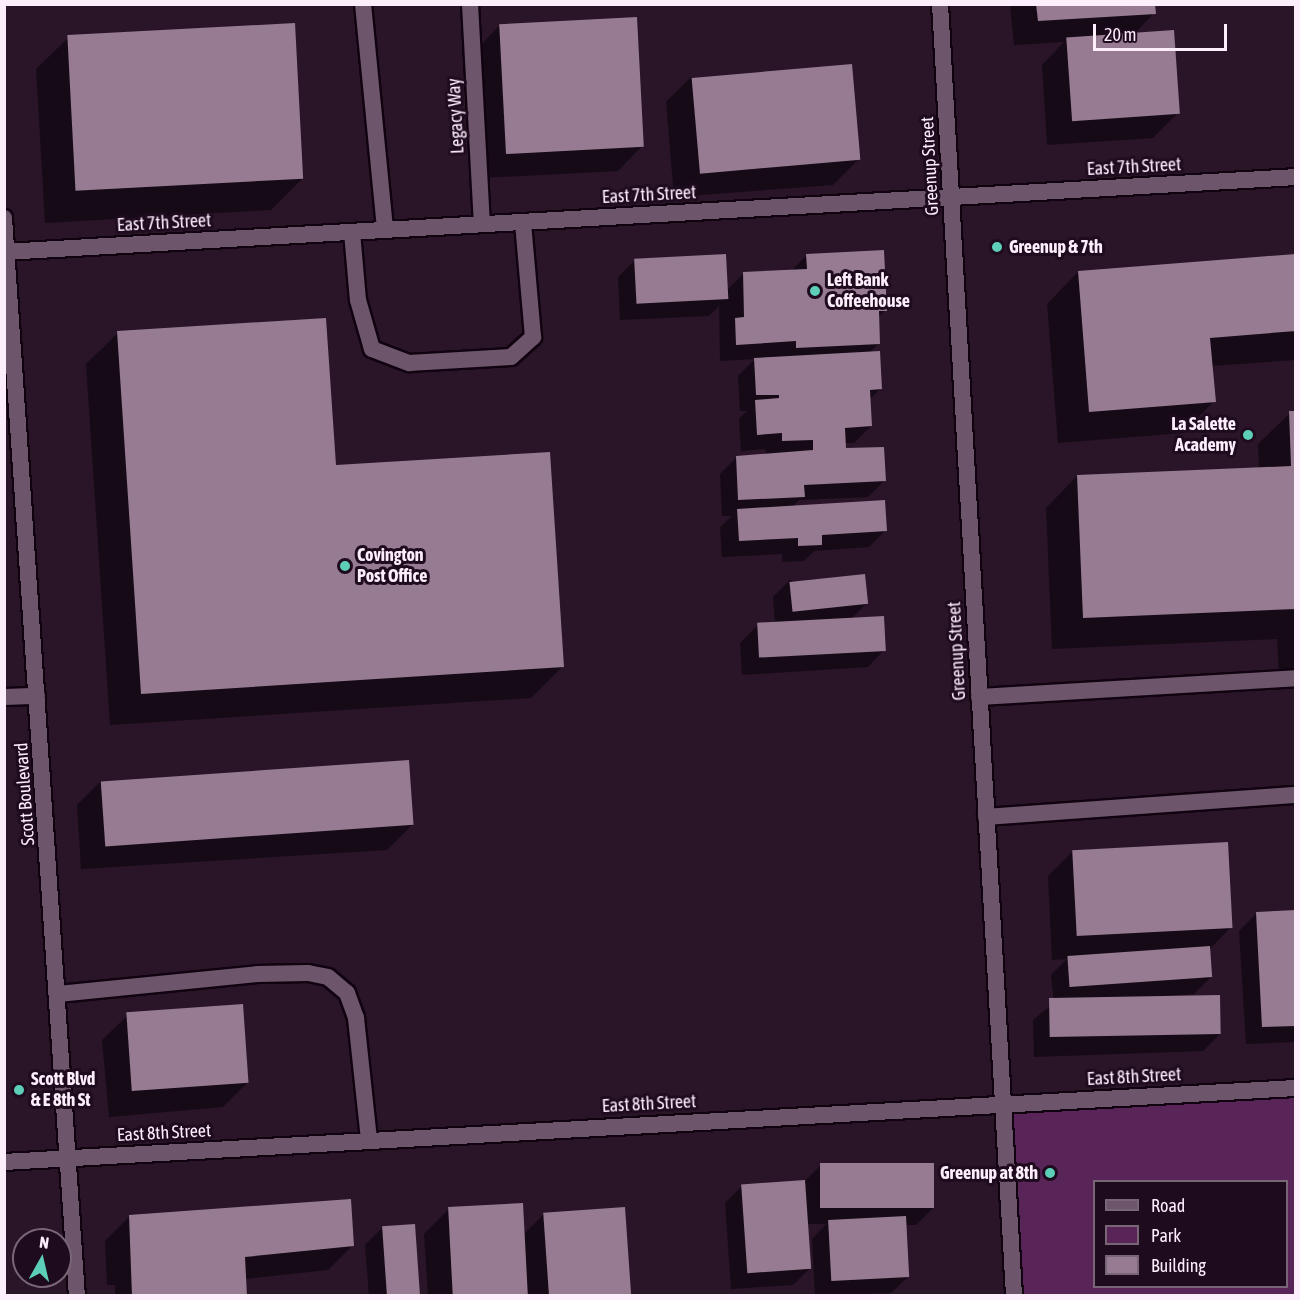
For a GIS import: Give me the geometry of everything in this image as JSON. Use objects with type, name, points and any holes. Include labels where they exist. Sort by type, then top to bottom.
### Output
[{"type":"street","points":[[363,4],[385,230]]},
{"type":"street","name":"Legacy Way","points":[[470,4],[482,225]]},
{"type":"street","name":"Greenup Street","points":[[940,4],[1001,1104],[1014,1296]]},
{"type":"street","name":"East 7th Street","points":[[6,252],[1296,177]]},
{"type":"street","name":"Scott Boulevard","points":[[4,218],[77,1296]]},
{"type":"street","points":[[352,232],[358,300],[372,349],[409,363],[511,357],[533,337],[523,222]]},
{"type":"street","points":[[979,697],[1296,678]]},
{"type":"street","points":[[4,697],[38,696]]},
{"type":"street","points":[[986,817],[1296,795]]},
{"type":"street","points":[[58,994],[256,974],[308,973],[328,978],[347,993],[356,1018],[369,1140]]},
{"type":"street","name":"East 8th Street","points":[[4,1162],[1296,1088]]},
{"type":"green space","points":[[1295,1088],[1295,1295],[1014,1295],[1001,1104]]},
{"type":"building","points":[[1036,4],[1155,4],[1156,14],[1038,21]]},
{"type":"building","points":[[637,17],[644,147],[506,154],[499,24]]},
{"type":"building","points":[[295,23],[303,179],[75,191],[67,35]]},
{"type":"building","points":[[1174,30],[1180,114],[1072,121],[1066,38]]},
{"type":"building","points":[[852,64],[860,160],[700,174],[692,78]]},
{"type":"building","name":"Left Bank Coffeehouse","points":[[884,250],[887,311],[879,311],[880,344],[796,348],[796,341],[736,345],[735,318],[744,317],[743,272],[807,269],[806,254]]},
{"type":"building","points":[[726,254],[728,299],[636,304],[634,259]]},
{"type":"building","points":[[1296,254],[1296,331],[1210,338],[1216,402],[1089,412],[1078,271]]},
{"type":"building","name":"Covington Post Office","points":[[326,318],[336,465],[550,452],[564,667],[141,694],[117,331]]},
{"type":"building","points":[[880,351],[882,389],[870,390],[872,426],[845,428],[846,448],[884,447],[886,481],[804,485],[805,497],[738,500],[736,456],[813,450],[813,440],[782,441],[782,433],[757,435],[755,400],[779,398],[779,395],[756,395],[754,358]]},
{"type":"building","points":[[1289,411],[1296,411],[1296,609],[1083,618],[1077,475],[1291,466]]},
{"type":"building","points":[[885,500],[887,531],[822,535],[822,545],[798,546],[798,538],[739,541],[737,509]]},
{"type":"building","points":[[865,574],[868,604],[793,612],[789,582]]},
{"type":"building","points":[[884,616],[886,651],[759,658],[757,623]]},
{"type":"building","points":[[409,760],[414,825],[105,846],[101,782]]},
{"type":"building","points":[[1228,842],[1233,928],[1077,936],[1072,850]]},
{"type":"building","points":[[1296,910],[1296,1026],[1262,1027],[1256,912]]},
{"type":"building","points":[[1210,946],[1212,977],[1070,987],[1067,956]]},
{"type":"building","points":[[1220,995],[1221,1034],[1050,1037],[1049,998]]},
{"type":"building","points":[[243,1004],[249,1083],[132,1091],[126,1012]]},
{"type":"building","points":[[820,1163],[934,1163],[934,1208],[820,1208]]},
{"type":"building","points":[[805,1180],[811,1269],[747,1273],[741,1184]]},
{"type":"building","points":[[351,1199],[354,1246],[245,1257],[247,1296],[132,1296],[129,1215]]},
{"type":"building","points":[[523,1203],[528,1296],[453,1296],[448,1207]]},
{"type":"building","points":[[625,1207],[631,1296],[549,1296],[543,1213]]},
{"type":"building","points":[[906,1216],[909,1277],[831,1281],[828,1220]]},
{"type":"building","points":[[415,1224],[420,1296],[387,1296],[382,1226]]},
{"type":"place","name":"Greenup & 7th","points":[[997,247]]},
{"type":"place","name":"Left Bank Coffeehouse","points":[[815,291]]},
{"type":"place","name":"La Salette Academy","points":[[1248,435]]},
{"type":"place","name":"Covington Post Office","points":[[345,566]]},
{"type":"place","name":"Scott Blvd & E 8th St","points":[[19,1090]]},
{"type":"place","name":"Greenup at 8th","points":[[1050,1173]]}]
